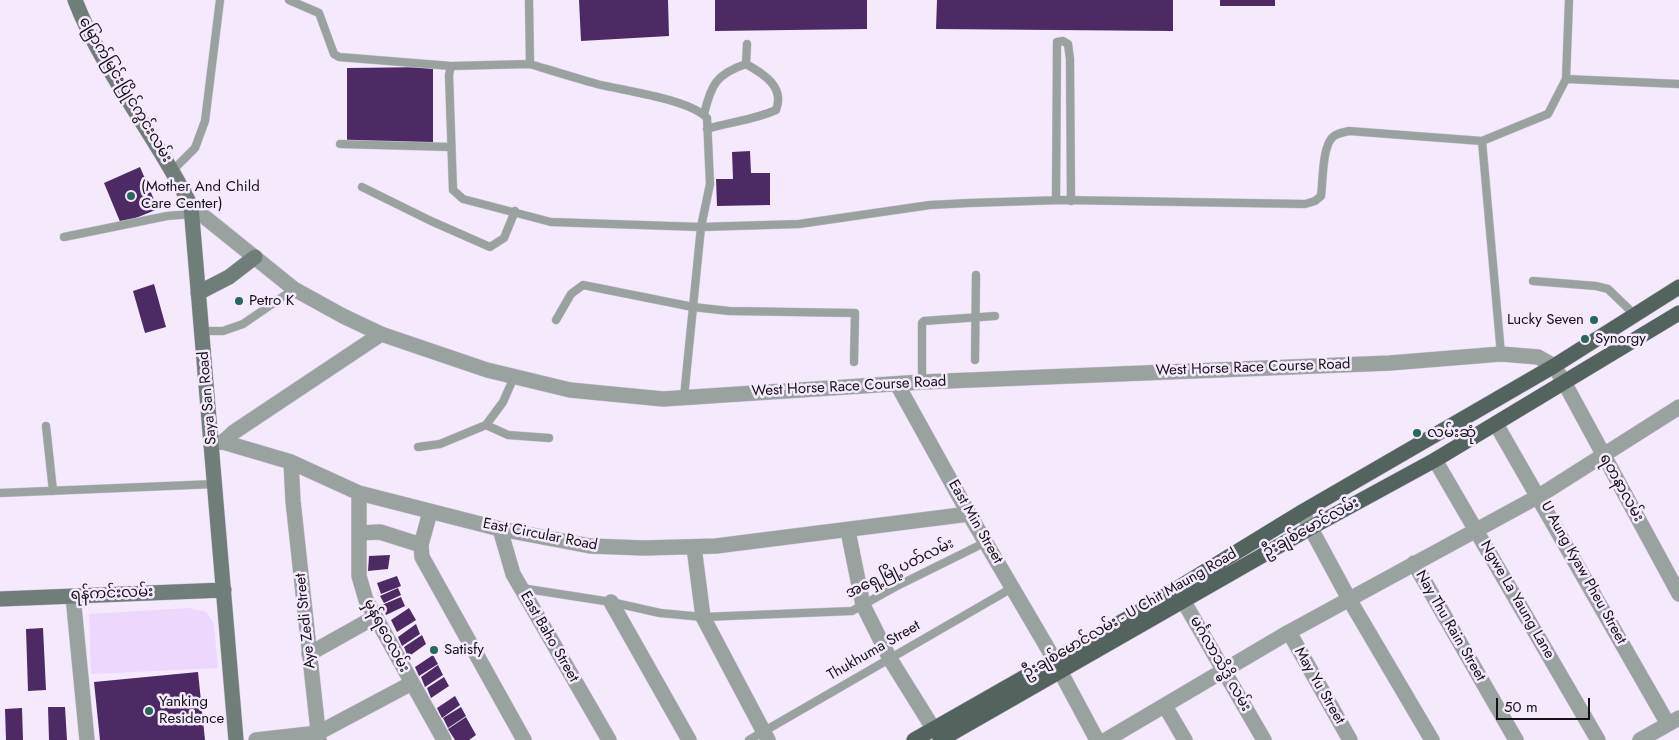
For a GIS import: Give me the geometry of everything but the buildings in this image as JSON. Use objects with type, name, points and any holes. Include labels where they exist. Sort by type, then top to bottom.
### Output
[{"type":"main road","name":"မြောက်မြင်းပြိုင်ကွင်းလမ်း","points":[[75,0],[96,46],[173,170],[191,210]]},
{"type":"main road","name":"Saya San Road","points":[[191,210],[201,331],[218,442],[215,484],[236,740]]},
{"type":"main road","points":[[198,294],[229,277],[255,256]]},
{"type":"main road","points":[[1554,366],[1636,316],[1679,287]]},
{"type":"main road","name":"ဦးချစ်မောင်လမ်း","points":[[937,734],[1180,595],[1312,527],[1435,460],[1679,313]]},
{"type":"main road","name":"ဦးချစ်မောင်လမ်း - U Chit Maung Road","points":[[1180,595],[1302,512],[1554,366]]},
{"type":"main road","name":"ရန်ကင်းလမ်း","points":[[0,599],[224,590]]},
{"type":"main road","points":[[914,740],[937,734]]},
{"type":"street","name":"West Horse Race Course Road","points":[[191,210],[255,256],[294,289],[381,334],[487,370],[570,390],[663,400],[684,397],[922,382],[1390,362],[1501,354],[1538,357],[1554,366]]},
{"type":"street","points":[[218,442],[381,334]]},
{"type":"street","name":"ရတနာလမ်း","points":[[1554,366],[1604,457],[1674,573],[1679,594]]},
{"type":"street","name":"East Min Street","points":[[897,384],[969,514],[1057,665],[1097,740]]},
{"type":"street","points":[[1106,740],[1289,632],[1539,496],[1604,457],[1679,407]]},
{"type":"street","name":"U Aung Kyaw Pheu Street","points":[[1496,424],[1673,721]]},
{"type":"street","name":"East Circular Road","points":[[218,442],[291,462],[359,493],[500,529],[590,546],[694,547],[848,531],[969,514]]},
{"type":"street","name":"Ngwe La Yaung Lane","points":[[1435,460],[1598,740]]},
{"type":"street","name":"Aye Zedi Street","points":[[291,462],[292,501],[318,737]]},
{"type":"street","name":"မှန်ရဝေလမ်း","points":[[359,493],[359,576],[366,600],[444,740]]},
{"type":"street","points":[[430,512],[421,545],[422,557],[524,740]]},
{"type":"street","points":[[1302,512],[1312,527],[1349,599],[1432,740]]},
{"type":"street","name":"East Baho Street","points":[[500,529],[513,574],[609,740]]},
{"type":"street","points":[[848,531],[863,605],[890,659],[937,734]]},
{"type":"street","points":[[359,533],[380,532],[421,545]]},
{"type":"street","points":[[694,547],[704,617],[766,736]]},
{"type":"street","name":"Nay Thu Rain Street","points":[[1414,563],[1516,740]]},
{"type":"street","name":"မင်္ဂလာသိဒ္ဓိ လမ်း","points":[[1180,595],[1264,740]]},
{"type":"street","points":[[73,596],[87,740]]},
{"type":"street","points":[[611,602],[689,740]]},
{"type":"street","points":[[309,654],[375,617]]},
{"type":"street","name":"May Yu Street","points":[[1289,632],[1350,740]]},
{"type":"street","points":[[256,740],[318,737],[412,683]]},
{"type":"street","points":[[1165,706],[1185,740]]},
{"type":"street","points":[[1640,740],[1673,721]]},
{"type":"lane","points":[[173,170],[195,148],[205,121],[220,0]]},
{"type":"lane","points":[[289,0],[319,13],[334,54],[339,57],[451,66],[530,64],[596,83],[675,102],[700,110],[704,114],[707,118],[710,184],[701,227],[684,397]]},
{"type":"lane","points":[[529,0],[530,64]]},
{"type":"lane","points":[[451,66],[449,75],[453,190],[463,198],[551,222],[701,227],[799,224],[930,205],[1056,200],[1305,204],[1315,202],[1321,196],[1326,146],[1332,136],[1339,133],[1349,131],[1482,142],[1548,114],[1566,79],[1569,0]]},
{"type":"lane","points":[[1056,200],[1057,42],[1063,41],[1068,44],[1070,59],[1071,201]]},
{"type":"lane","points":[[746,64],[747,44]]},
{"type":"lane","points":[[704,114],[709,94],[717,79],[730,69],[746,64],[770,79],[778,93],[779,102],[776,110],[756,118],[731,121],[707,129]]},
{"type":"lane","points":[[1566,79],[1679,84]]},
{"type":"lane","points":[[1482,142],[1501,354]]},
{"type":"lane","points":[[340,144],[451,147]]},
{"type":"lane","points":[[362,187],[490,247],[504,238],[515,211]]},
{"type":"lane","points":[[64,238],[191,210]]},
{"type":"lane","points":[[975,360],[976,275]]},
{"type":"lane","points":[[1533,281],[1596,286],[1608,289],[1636,316]]},
{"type":"lane","points":[[556,320],[571,294],[583,285],[693,307],[730,311],[855,313],[854,362]]},
{"type":"lane","points":[[201,331],[223,331],[243,324],[294,289]]},
{"type":"lane","points":[[922,382],[922,323],[924,321],[995,316]]},
{"type":"lane","points":[[418,446],[440,444],[486,425],[503,402],[514,377]]},
{"type":"lane","points":[[486,425],[508,435],[548,438]]},
{"type":"lane","points":[[46,426],[53,491]]},
{"type":"lane","points":[[0,493],[215,484]]},
{"type":"lane","name":"အရှေ့မြို့ပတ်လမ်း","points":[[521,588],[611,602],[660,613],[704,617],[852,611],[986,542]]},
{"type":"lane","name":"Thukhuma Street","points":[[749,740],[766,736],[890,659],[1012,588]]},
{"type":"shaded area","points":[[189,608],[206,612],[214,624],[218,668],[91,674],[89,614]]},
{"type":"place","name":"(Mother And Child Care Center)","points":[[131,196]]},
{"type":"place","name":"Petro K","points":[[239,301]]},
{"type":"place","name":"Lucky Seven","points":[[1594,320]]},
{"type":"place","name":"Synorgy","points":[[1585,339]]},
{"type":"place","name":"လမ်းဆုံ","points":[[1417,433]]},
{"type":"place","name":"Satisfy","points":[[434,650]]},
{"type":"place","name":"Yanking Residence","points":[[149,711]]}]
